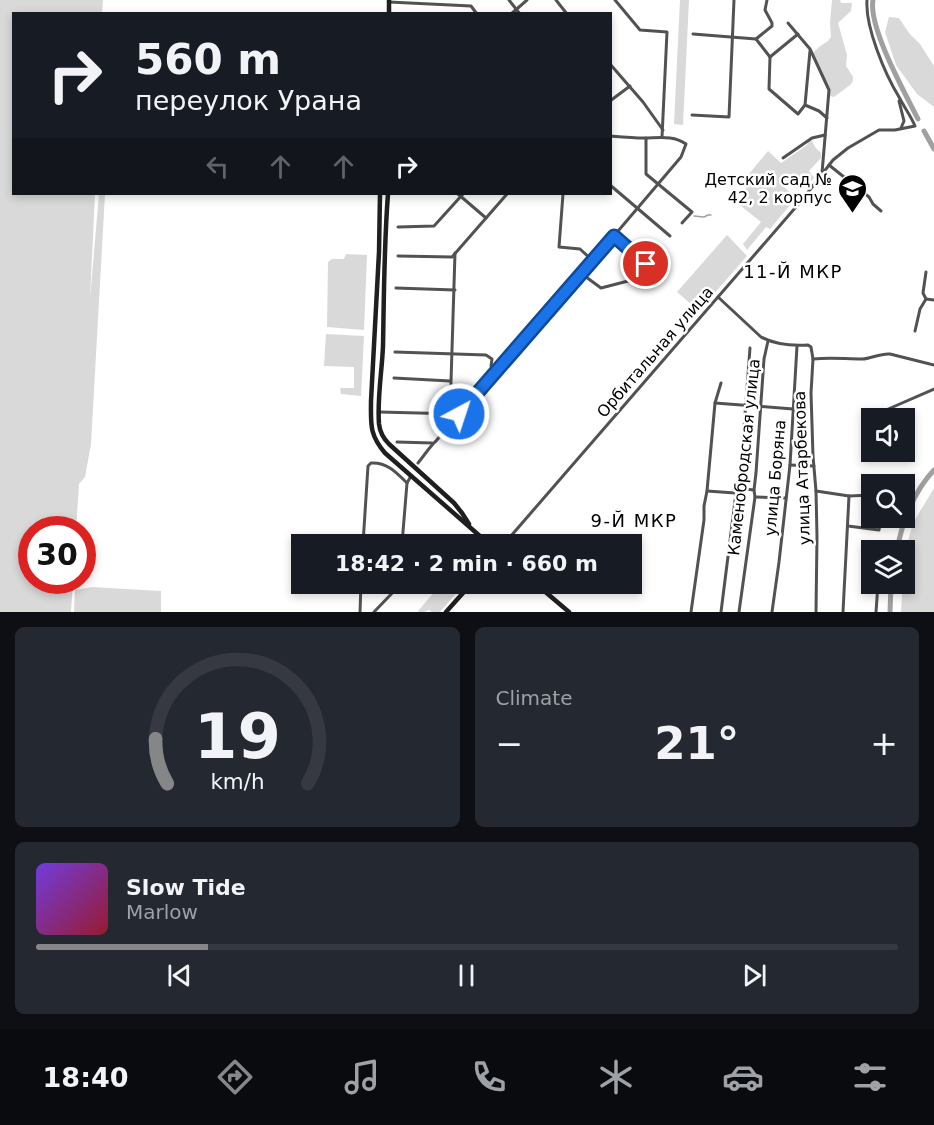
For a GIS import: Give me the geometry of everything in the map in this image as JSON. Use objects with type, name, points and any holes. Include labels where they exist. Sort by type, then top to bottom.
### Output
[{"type":"main road","points":[[380,195],[380,252],[371,423],[373,437],[385,453],[477,534]]},
{"type":"main road","points":[[388,195],[380,429],[383,438],[458,508],[471,529]]},
{"type":"main road","points":[[374,360],[378,360],[381,366]]},
{"type":"main road","points":[[423,487],[433,484]]},
{"type":"main road","points":[[446,612],[462,594]]},
{"type":"main road","points":[[548,594],[569,612]]},
{"type":"street","points":[[509,0],[518,12]]},
{"type":"street","points":[[513,12],[527,0]]},
{"type":"street","points":[[556,0],[565,12]]},
{"type":"street","points":[[615,0],[640,30],[668,32],[662,137]]},
{"type":"street","points":[[692,115],[729,117],[734,0]]},
{"type":"street","points":[[693,34],[756,39],[772,26],[765,10],[767,0]]},
{"type":"street","points":[[867,0],[867,16],[879,54],[898,97],[915,126],[901,128]]},
{"type":"street","points":[[389,1],[471,6],[476,12]]},
{"type":"street","points":[[788,23],[810,49],[829,90],[822,173]]},
{"type":"street","points":[[770,57],[798,34]]},
{"type":"street","points":[[756,39],[770,57],[769,89],[798,114],[805,105],[810,49]]},
{"type":"street","points":[[612,66],[663,130]]},
{"type":"street","points":[[612,100],[630,86]]},
{"type":"street","points":[[898,97],[904,121],[901,128]]},
{"type":"street","points":[[805,105],[828,118]]},
{"type":"street","name":"Орбитальная улица","points":[[513,534],[802,200],[829,165],[848,148],[879,130],[901,128]]},
{"type":"street","points":[[783,158],[812,138],[826,135]]},
{"type":"street","points":[[418,463],[681,157],[686,144],[680,140],[662,137],[612,136]]},
{"type":"street","points":[[646,138],[646,174],[692,212],[682,223]]},
{"type":"street","points":[[829,165],[869,197],[880,211]]},
{"type":"street","points":[[612,187],[670,236]]},
{"type":"street","points":[[398,226],[434,226],[460,195]]},
{"type":"street","points":[[462,195],[486,218]]},
{"type":"street","points":[[398,256],[452,257],[506,195]]},
{"type":"street","points":[[563,195],[559,247],[580,249],[593,261]]},
{"type":"street","points":[[614,236],[646,264]]},
{"type":"street","points":[[450,414],[455,253]]},
{"type":"street","points":[[926,272],[923,294],[926,299]]},
{"type":"street","points":[[582,274],[601,288],[632,280]]},
{"type":"street","points":[[396,288],[455,290]]},
{"type":"street","points":[[718,297],[761,337],[768,341],[797,346]]},
{"type":"street","points":[[926,299],[934,300]]},
{"type":"street","points":[[915,331],[920,309],[926,299]]},
{"type":"street","name":"Каменобродская улица","points":[[739,612],[755,496],[764,359],[768,341]]},
{"type":"street","name":"улица Атарбекова","points":[[797,346],[811,347],[813,359],[811,393],[816,491],[816,612]]},
{"type":"street","name":"улица Боряна","points":[[772,612],[790,465],[797,346]]},
{"type":"street","points":[[721,612],[737,492],[750,348]]},
{"type":"street","points":[[395,352],[486,355],[492,359],[492,366],[496,370]]},
{"type":"street","points":[[813,359],[832,357],[864,359],[886,353],[934,365]]},
{"type":"street","points":[[394,378],[450,381]]},
{"type":"street","points":[[692,612],[704,520],[715,403],[721,383]]},
{"type":"street","points":[[891,408],[934,389]]},
{"type":"street","points":[[715,403],[793,409]]},
{"type":"street","points":[[379,412],[459,414]]},
{"type":"street","points":[[398,442],[433,444]]},
{"type":"street","points":[[364,534],[368,466],[375,462],[390,466],[407,483]]},
{"type":"street","points":[[790,465],[814,466]]},
{"type":"street","points":[[403,534],[407,483],[411,476]]},
{"type":"street","points":[[707,491],[754,490]]},
{"type":"street","points":[[816,491],[861,495]]},
{"type":"street","points":[[755,496],[786,498]]},
{"type":"street","points":[[843,612],[849,496]]},
{"type":"street","points":[[848,526],[861,528]]},
{"type":"street","points":[[864,528],[879,530],[879,528]]},
{"type":"street","points":[[360,612],[361,594]]},
{"type":"street","points":[[374,612],[391,594]]},
{"type":"street","points":[[876,612],[877,594]]},
{"type":"shaded area","points":[[0,0],[103,0],[102,12],[12,12],[12,195],[95,195],[90,299],[99,195],[105,195],[91,444],[85,477],[79,484],[77,516],[18,516],[18,594],[72,594],[71,612],[0,612]]},
{"type":"shaded area","points":[[680,0],[689,0],[683,125],[674,124]]},
{"type":"shaded area","points":[[832,0],[852,3],[851,11],[838,23],[847,55],[846,66],[853,81],[834,97],[830,96],[812,54],[831,37]]},
{"type":"shaded area","points":[[889,17],[899,18],[934,66],[934,107],[917,94],[896,65],[885,32]]},
{"type":"shaded area","points":[[809,141],[812,141],[821,153],[821,158],[809,171],[814,178],[805,188],[791,176],[782,185],[796,198],[770,229],[766,227],[747,250],[743,244],[761,222],[736,202],[748,184],[744,180],[768,151],[781,163],[807,145]]},
{"type":"shaded area","points":[[727,235],[747,256],[699,311],[677,292]]},
{"type":"shaded area","points":[[346,254],[367,255],[364,330],[327,327],[328,262],[332,259],[344,259]]},
{"type":"shaded area","points":[[326,334],[364,336],[361,396],[341,394],[340,388],[354,388],[354,367],[324,366]]},
{"type":"shaded area","points":[[934,488],[934,612],[901,612],[903,594],[915,594],[915,540],[908,540],[911,528],[915,528],[915,520]]},
{"type":"shaded area","points":[[96,587],[161,591],[161,612],[74,612],[75,594],[96,594]]},
{"type":"shaded area","points":[[432,594],[455,594],[440,612],[418,611]]},
{"type":"waterway","points":[[873,0],[873,12],[882,43],[918,119]]},
{"type":"waterway","points":[[924,131],[934,149]]},
{"type":"waterway","points":[[694,216],[711,215]]},
{"type":"waterway","points":[[899,540],[910,507],[920,487],[934,470]]},
{"type":"waterway","points":[[890,612],[891,594]]},
{"type":"place","name":"Детский сад № 42, 2 корпус","points":[[853,214]]},
{"type":"district","name":"11-Й МКР","points":[[793,271]]},
{"type":"district","name":"9-Й МКР","points":[[634,520]]},
{"type":"route","points":[[459,414],[614,236],[646,264]]}]
